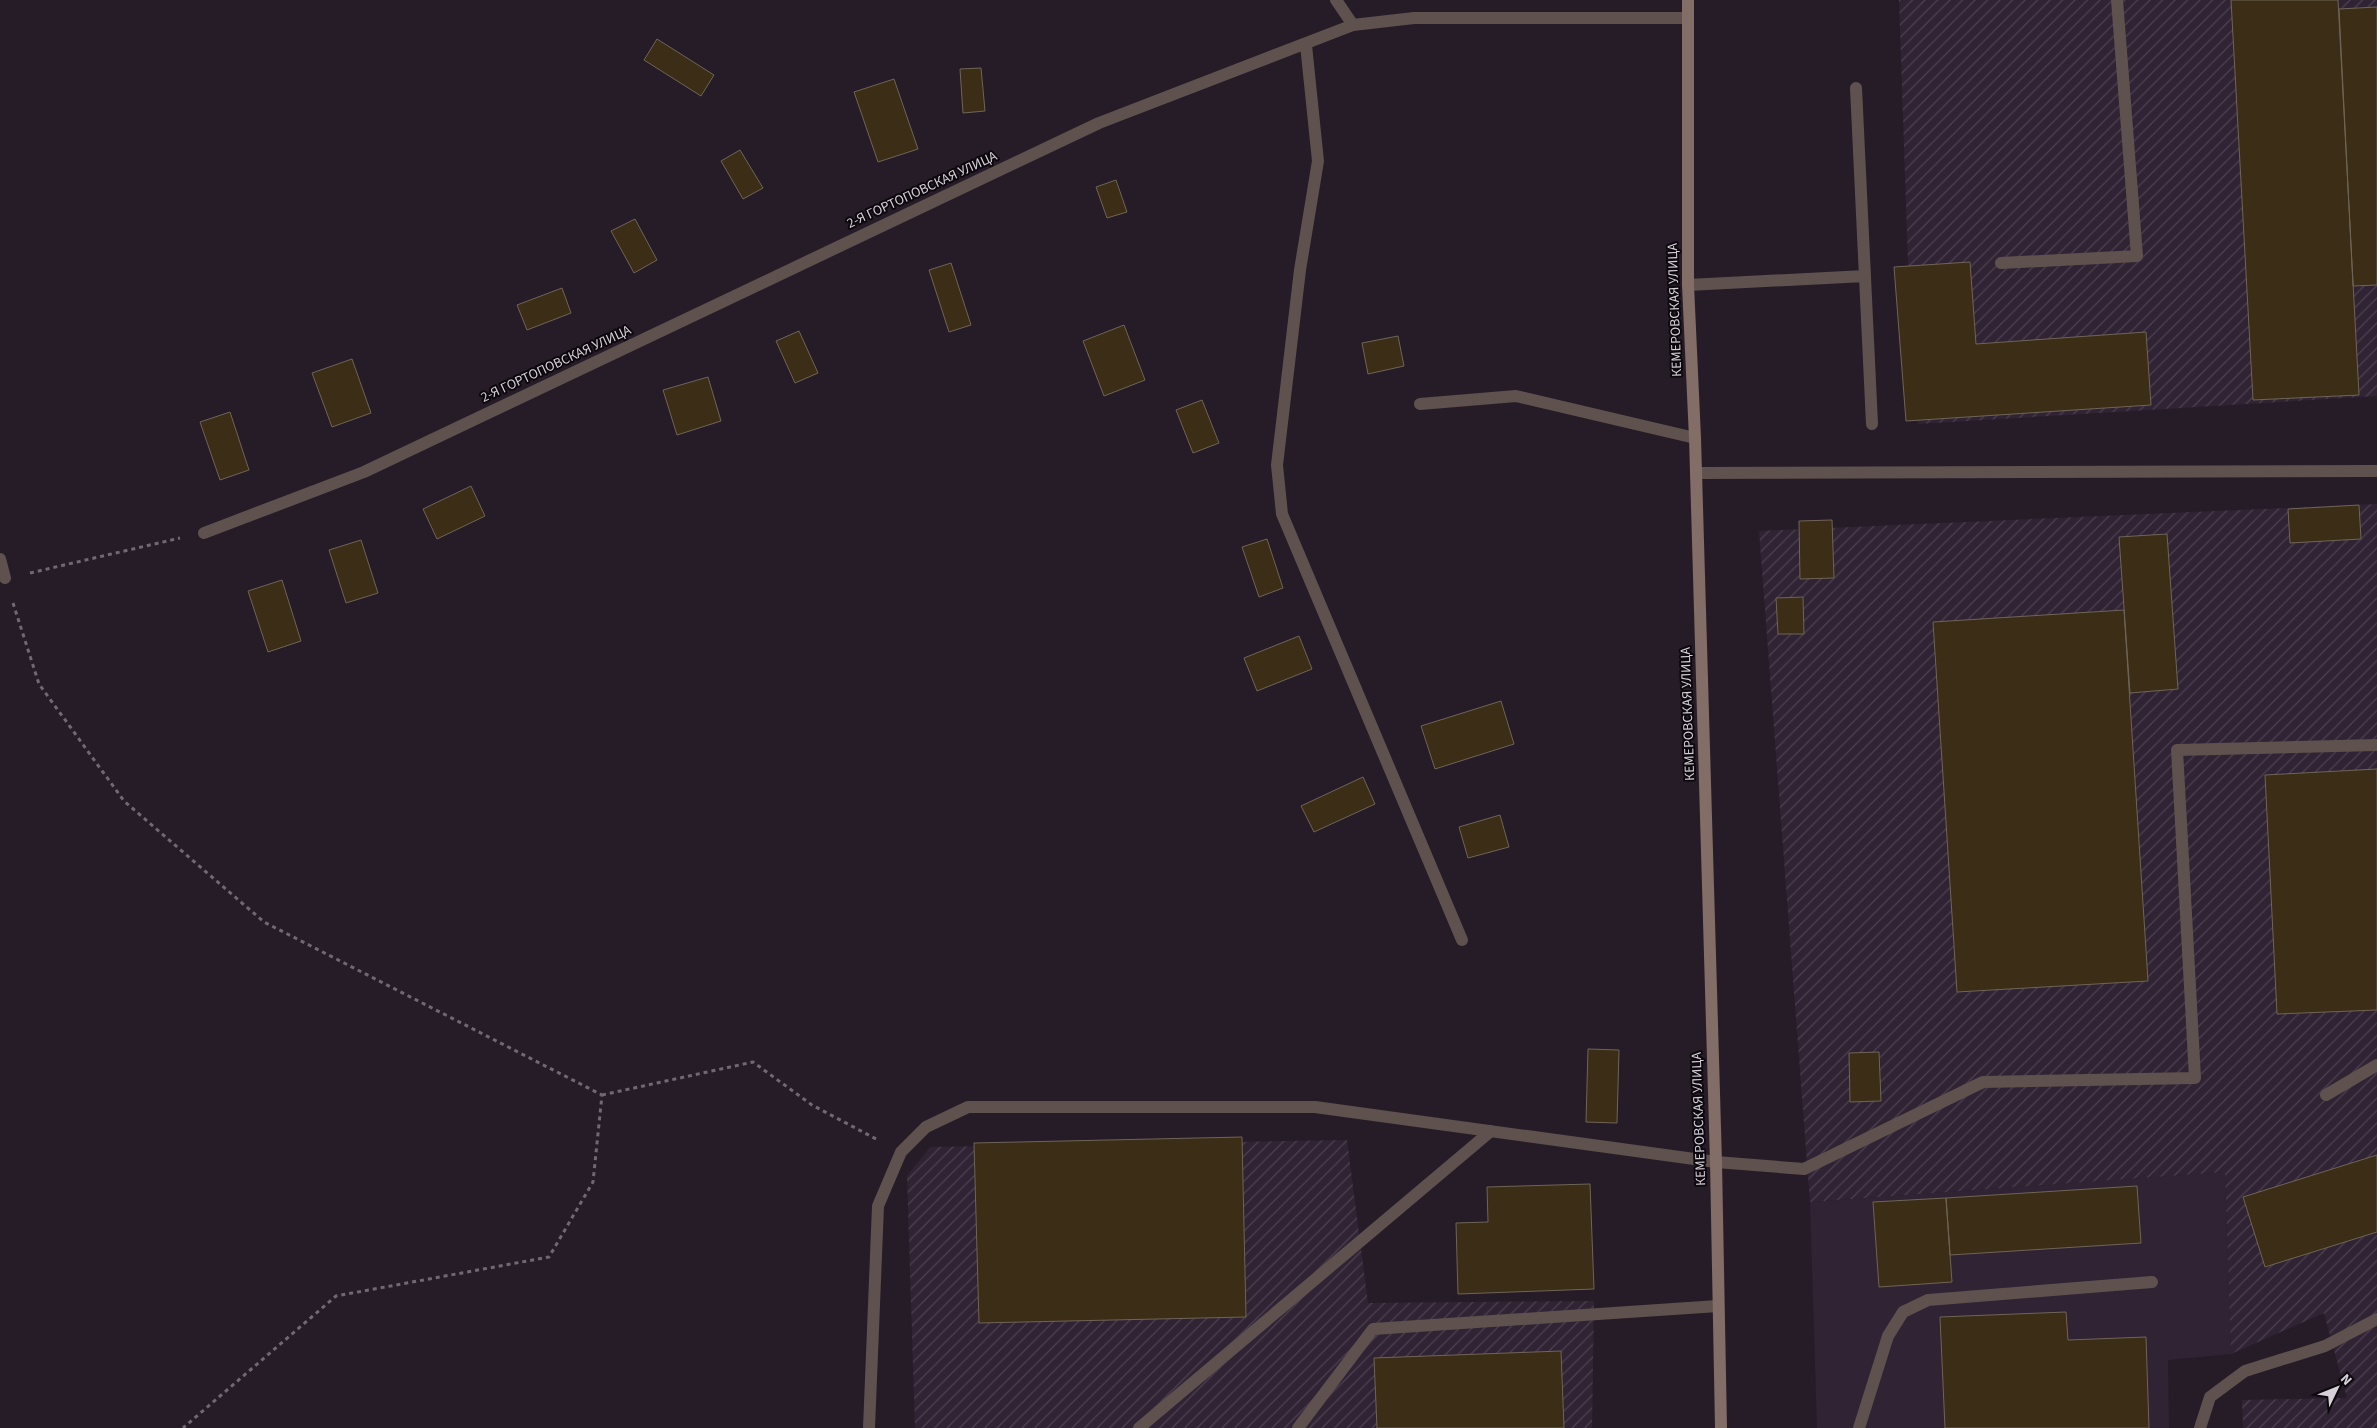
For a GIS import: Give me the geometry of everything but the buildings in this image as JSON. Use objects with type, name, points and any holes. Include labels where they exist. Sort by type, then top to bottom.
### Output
[{"type":"main road","name":"КЕМЕРОВСКАЯ УЛИЦА","points":[[1688,0],[1688,285],[1695,438],[1716,1162],[1721,1428]]},
{"type":"street","points":[[1336,0],[1352,25]]},
{"type":"street","points":[[2001,263],[2137,256],[2117,0]]},
{"type":"street","name":"2-Я ГОРТОПОВСКАЯ УЛИЦА","points":[[204,533],[364,472],[1099,123],[1306,45],[1352,25],[1414,18],[1688,18]]},
{"type":"street","points":[[1306,45],[1318,161],[1300,270],[1277,465],[1282,514],[1462,940]]},
{"type":"street","points":[[1856,88],[1872,424]]},
{"type":"street","points":[[1688,285],[1865,276]]},
{"type":"street","points":[[1420,404],[1516,396],[1695,438]]},
{"type":"street","points":[[1696,474],[2377,471]]},
{"type":"street","points":[[0,559],[5,578]]},
{"type":"street","points":[[869,1428],[878,1206],[901,1152],[926,1127],[968,1107],[1316,1107],[1716,1162],[1804,1169],[1983,1082],[2195,1078],[2177,750],[2377,745]]},
{"type":"street","points":[[2326,1095],[2377,1065]]},
{"type":"street","points":[[1139,1428],[1491,1131]]},
{"type":"street","points":[[1859,1428],[1888,1336],[1904,1312],[1928,1300],[2152,1282]]},
{"type":"street","points":[[1298,1428],[1373,1329],[1718,1306]]},
{"type":"street","points":[[2200,1428],[2210,1397],[2245,1372],[2325,1346],[2377,1319]]},
{"type":"path","points":[[204,533],[5,578],[39,684],[124,801],[264,922],[602,1095],[754,1062],[812,1105],[901,1152]]},
{"type":"path","points":[[183,1428],[336,1296],[549,1256],[593,1182],[602,1095]]},
{"type":"shaded area","points":[[1899,0],[2377,0],[2377,396],[1918,424],[1908,263]]},
{"type":"shaded area","points":[[2377,504],[2377,1428],[2243,1428],[2242,1400],[2347,1398],[2324,1313],[2231,1354],[2225,1172],[1810,1202],[1759,531]]},
{"type":"shaded area","points":[[1347,1140],[1368,1303],[1594,1301],[1592,1428],[915,1428],[907,1176],[930,1147]]},
{"type":"shaded area","points":[[2225,1172],[2231,1354],[2168,1360],[2169,1428],[1817,1428],[1810,1202]]}]
